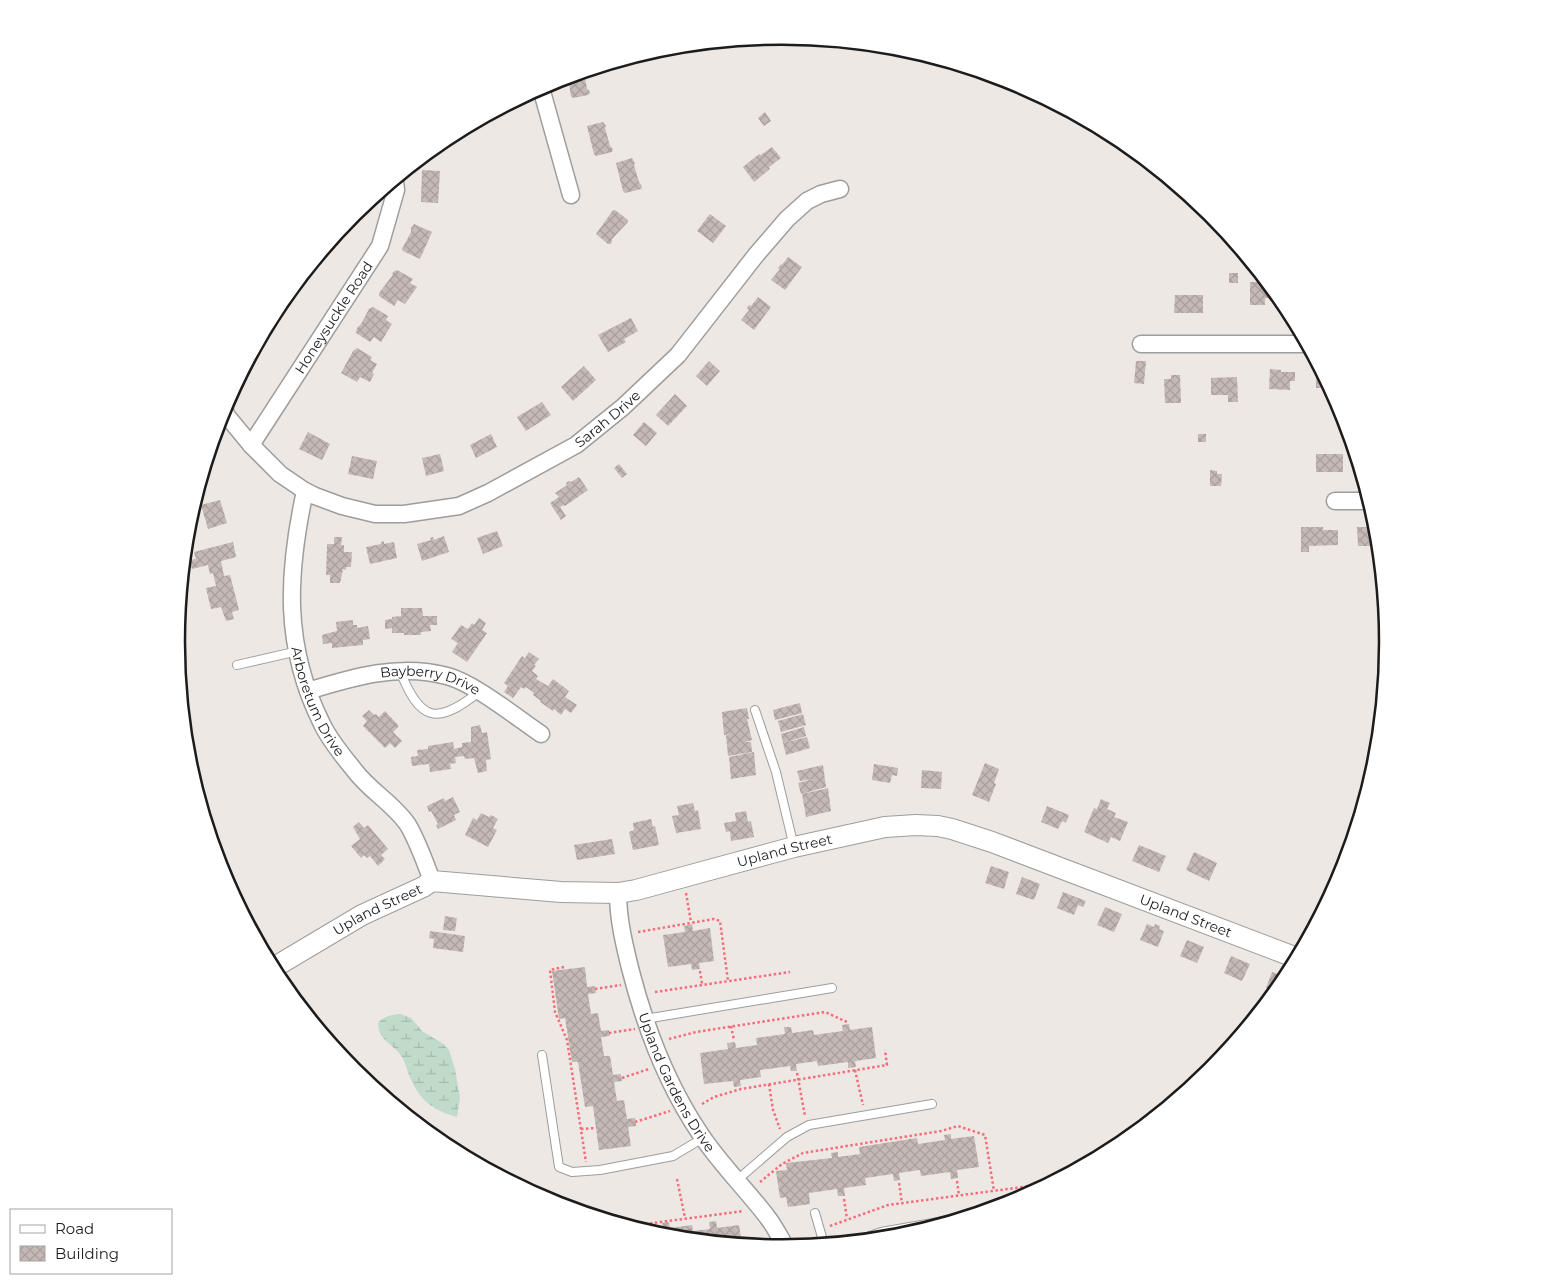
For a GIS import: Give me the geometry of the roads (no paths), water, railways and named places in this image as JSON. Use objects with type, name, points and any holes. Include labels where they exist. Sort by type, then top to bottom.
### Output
[{"type":"street","points":[[543,95],[571,195]]},
{"type":"street","name":"Honeysuckle Road","points":[[251,445],[380,246],[396,187]]},
{"type":"street","name":"Sarah Drive","points":[[229,419],[251,445],[280,474],[305,491],[342,506],[375,514],[404,514],[458,506],[488,493],[576,445],[623,407],[678,355],[756,255],[788,219],[807,201],[821,194],[840,189]]},
{"type":"street","points":[[1142,344],[1300,344]]},
{"type":"street","name":"Arboretum Drive","points":[[305,491],[296,534],[291,579],[292,620],[308,691],[322,725],[339,750],[358,775],[407,824],[432,881]]},
{"type":"street","points":[[1335,501],[1362,501]]},
{"type":"street","name":"Bayberry Drive","points":[[308,691],[355,677],[400,671],[416,671],[448,676],[479,692],[541,734]]},
{"type":"street","name":"Upland Street","points":[[280,964],[362,915],[432,881],[553,891],[618,893],[794,847],[885,827],[916,825],[952,829],[1022,852],[1134,897],[1204,921],[1291,956]]},
{"type":"street","name":"Upland Gardens Drive","points":[[618,893],[618,910],[624,944],[638,1000],[641,1024],[655,1047],[675,1091],[703,1138],[736,1181],[768,1218],[781,1239]]},
{"type":"lane","points":[[237,665],[298,651]]},
{"type":"lane","points":[[400,671],[413,698],[420,708],[426,711],[435,713],[452,711],[479,692]]},
{"type":"lane","points":[[755,710],[776,772],[794,847]]},
{"type":"lane","points":[[641,1024],[832,988]]},
{"type":"lane","points":[[542,1055],[559,1167],[572,1172],[588,1171],[673,1156],[703,1138]]},
{"type":"lane","points":[[736,1181],[785,1138],[809,1125],[932,1104]]},
{"type":"lane","points":[[815,1213],[822,1238]]}]
